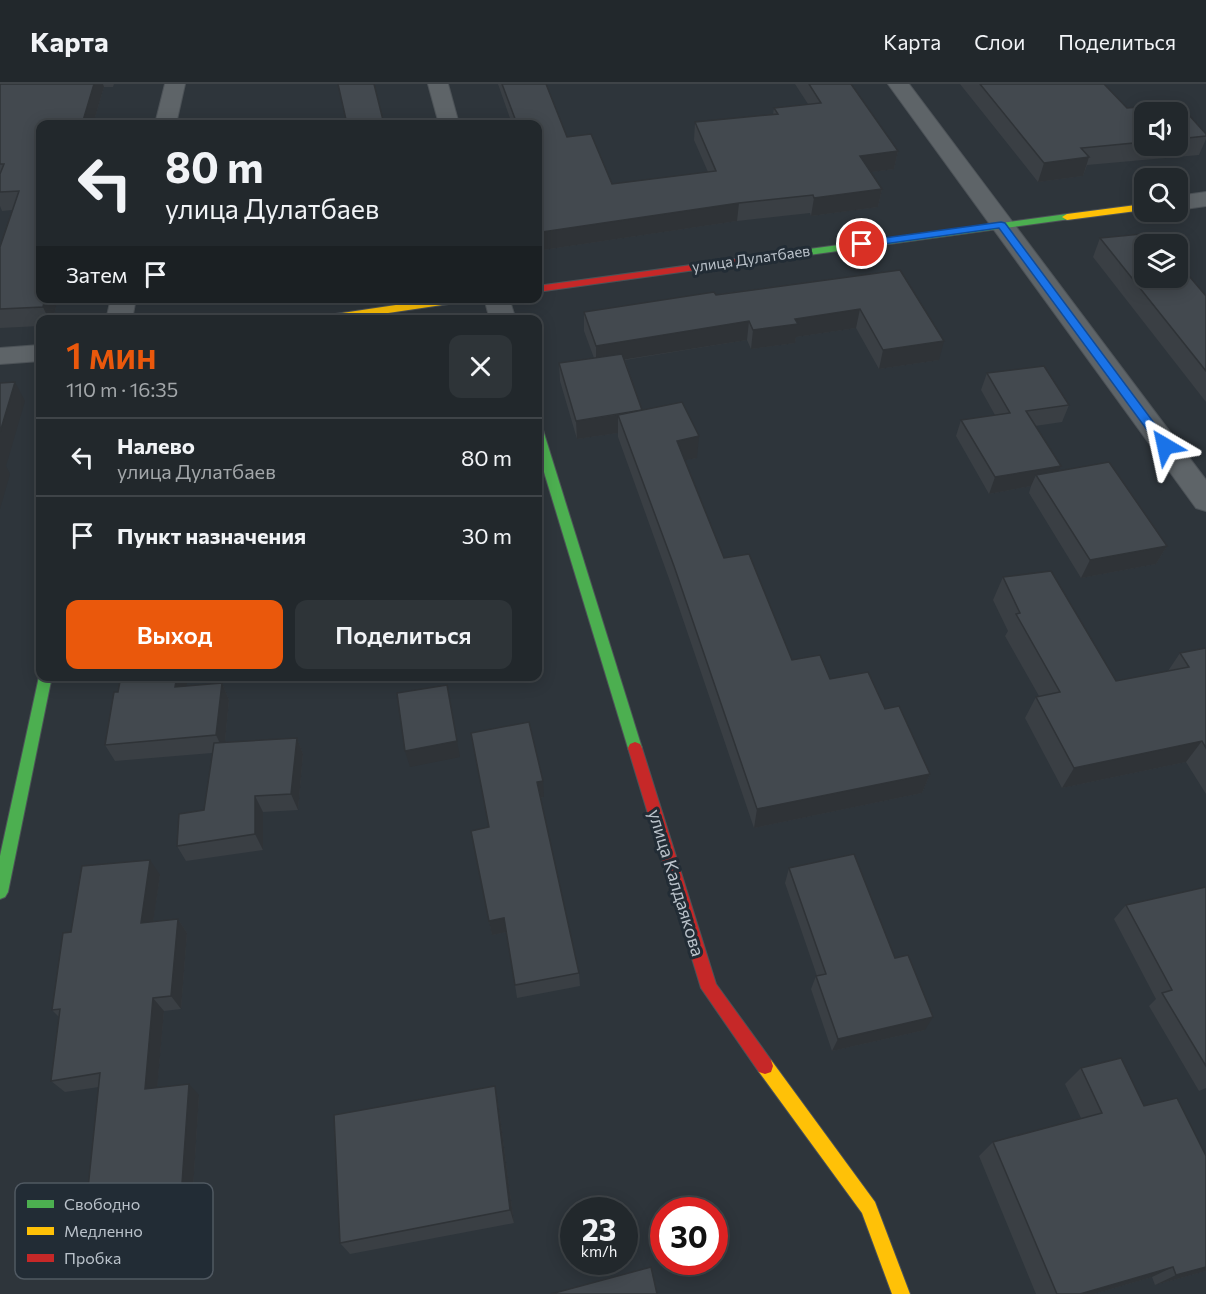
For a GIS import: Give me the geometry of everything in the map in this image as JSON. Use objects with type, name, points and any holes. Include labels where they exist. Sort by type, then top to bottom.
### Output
[{"type":"street","points":[[167,120],[176,84]]},
{"type":"street","points":[[438,84],[448,120]]},
{"type":"street","points":[[898,84],[1206,501]]},
{"type":"street","points":[[1188,202],[1206,199]]},
{"type":"street","name":"улица Дулатбаев","points":[[542,288],[1134,208]]},
{"type":"street","points":[[350,315],[434,303]]},
{"type":"street","points":[[0,356],[36,353]]},
{"type":"street","name":"улица Калдаякова","points":[[542,446],[709,988],[869,1208],[901,1294]]},
{"type":"street","points":[[0,892],[44,681]]},
{"type":"building","points":[[0,84],[94,84],[83,120],[36,120],[36,303],[44,303],[43,307],[0,309],[0,247],[19,191],[0,192],[0,174],[4,164],[0,164]]},
{"type":"building","points":[[338,84],[374,84],[383,120],[346,120]]},
{"type":"building","points":[[502,84],[546,84],[567,137],[591,134],[612,184],[716,171],[695,122],[778,114],[774,108],[821,103],[809,84],[851,84],[898,151],[860,156],[882,189],[814,198],[813,195],[739,203],[542,232],[542,120],[516,120]]},
{"type":"building","points":[[980,84],[1104,84],[1127,108],[1134,107],[1134,143],[1081,148],[1089,157],[1044,163]]},
{"type":"building","points":[[1188,114],[1206,134],[1206,136],[1188,138]]},
{"type":"building","points":[[1134,235],[1134,281],[1100,238]]},
{"type":"building","points":[[900,270],[944,341],[883,350],[860,309],[795,319],[798,324],[753,330],[749,321],[596,346],[584,312],[714,292],[716,295]]},
{"type":"building","points":[[1188,275],[1206,296],[1206,371],[1140,288],[1188,288]]},
{"type":"building","points":[[622,354],[642,410],[576,421],[559,363]]},
{"type":"building","points":[[1044,366],[1069,405],[1026,411],[1061,466],[995,477],[961,420],[1010,413],[987,373]]},
{"type":"building","points":[[15,382],[0,432],[0,383]]},
{"type":"building","points":[[682,402],[699,436],[677,441],[724,558],[749,554],[792,660],[820,655],[830,679],[868,672],[885,709],[899,706],[930,774],[757,809],[674,566],[618,415]]},
{"type":"building","points":[[1109,462],[1167,546],[1090,560],[1036,475]]},
{"type":"building","points":[[1051,571],[1116,681],[1189,667],[1180,653],[1206,648],[1206,748],[1202,741],[1074,768],[1036,697],[1060,692],[1016,614],[1020,613],[1003,577]]},
{"type":"building","points":[[120,681],[176,681],[175,687],[222,683],[216,735],[105,745],[114,692],[118,692]]},
{"type":"building","points":[[447,685],[457,741],[405,751],[397,693]]},
{"type":"building","points":[[529,722],[543,781],[537,782],[579,973],[515,985],[504,918],[489,921],[471,831],[489,827],[471,733]]},
{"type":"building","points":[[297,738],[291,794],[255,796],[255,834],[177,846],[179,814],[204,810],[214,743]]},
{"type":"building","points":[[854,854],[895,958],[908,955],[933,1017],[838,1039],[816,976],[826,974],[789,868]]},
{"type":"building","points":[[150,860],[141,923],[178,919],[171,996],[153,998],[145,1089],[189,1084],[182,1183],[89,1183],[100,1073],[51,1081],[60,1009],[52,1010],[63,933],[71,932],[82,866]]},
{"type":"building","points":[[1206,887],[1206,1066],[1162,993],[1172,990],[1126,905]]},
{"type":"building","points":[[1121,1058],[1144,1106],[1177,1098],[1206,1156],[1206,1267],[1176,1275],[1173,1267],[1080,1294],[1057,1294],[993,1142],[1102,1113],[1081,1068]]},
{"type":"building","points":[[495,1086],[510,1210],[340,1243],[334,1115]]},
{"type":"building","points":[[650,1267],[650,1275],[653,1275],[657,1294],[551,1294],[621,1275],[638,1275],[638,1271]]},
{"type":"traffic: fast","points":[[787,255],[1067,217]]},
{"type":"traffic: fast","points":[[542,446],[635,748]]},
{"type":"traffic: fast","points":[[0,892],[44,681]]},
{"type":"traffic: slow","points":[[1067,217],[1134,208]]},
{"type":"traffic: slow","points":[[350,315],[434,303]]},
{"type":"traffic: slow","points":[[765,1066],[869,1208],[901,1294]]},
{"type":"traffic: jam","points":[[542,288],[787,255]]},
{"type":"traffic: jam","points":[[635,748],[709,988],[765,1066]]},
{"type":"route","points":[[862,244],[1001,225],[1165,446]]}]
